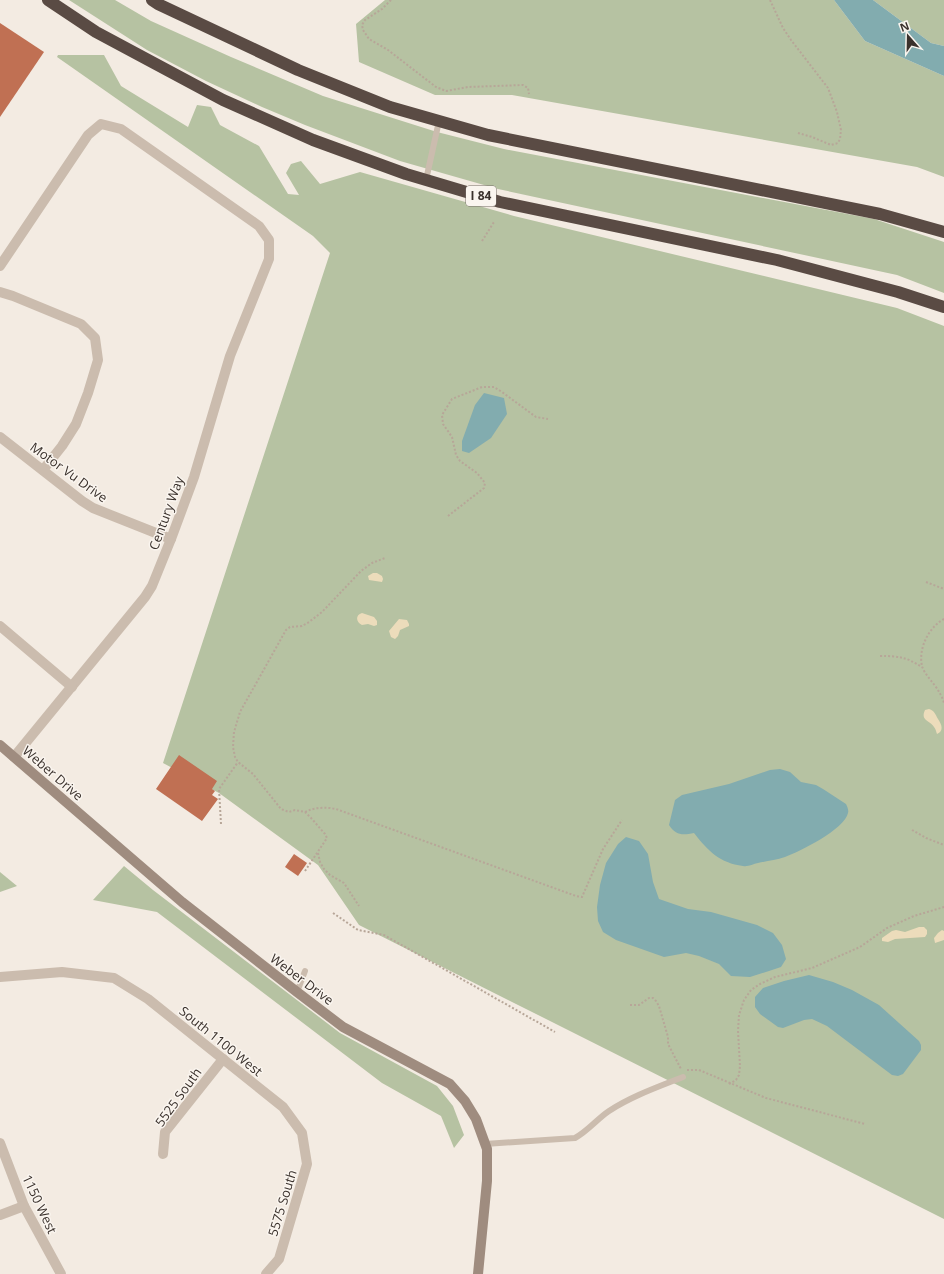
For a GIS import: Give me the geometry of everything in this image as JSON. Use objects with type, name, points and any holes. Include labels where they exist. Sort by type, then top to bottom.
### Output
[{"type":"highway","name":"I 84","points":[[48,0],[96,32],[224,100],[313,140],[406,174],[500,202],[777,260],[898,292],[944,307]]},
{"type":"highway","points":[[152,0],[298,70],[390,107],[488,134],[880,214],[944,232]]},
{"type":"street","name":"Century Way","points":[[0,266],[88,135],[102,124],[121,129],[259,226],[269,240],[269,259],[230,356],[194,477],[152,586],[145,597],[14,757]]},
{"type":"street","points":[[0,292],[81,324],[95,338],[98,360],[88,393],[76,424],[62,446],[43,470]]},
{"type":"street","name":"Motor Vu Drive","points":[[0,437],[93,508],[171,539]]},
{"type":"street","points":[[0,626],[72,686]]},
{"type":"street","name":"Weber Drive","points":[[0,744],[182,902],[298,989],[343,1027],[450,1084],[465,1101],[476,1119],[487,1149],[487,1181],[478,1274]]},
{"type":"street","name":"South 1100 West","points":[[0,978],[62,972],[114,978],[148,999],[283,1107],[302,1133]]},
{"type":"street","name":"5525 South","points":[[163,1154],[165,1132],[223,1059]]},
{"type":"street","name":"5575 South","points":[[266,1274],[279,1259],[307,1164],[302,1133]]},
{"type":"street","name":"1150 West","points":[[0,1143],[24,1206],[61,1274]]},
{"type":"street","points":[[0,1215],[24,1206]]},
{"type":"lane","points":[[426,180],[439,121]]},
{"type":"lane","points":[[298,989],[305,971]]},
{"type":"lane","points":[[485,1144],[575,1138],[583,1134],[609,1111],[634,1096],[683,1077]]},
{"type":"path","points":[[391,0],[382,9],[365,20],[362,25],[365,35],[388,50],[436,87],[446,92],[468,87],[523,84],[528,88],[529,94]]},
{"type":"path","points":[[770,0],[783,28],[828,88],[837,112],[841,130],[838,143],[831,144],[798,134]]},
{"type":"path","points":[[482,241],[494,222]]},
{"type":"path","points":[[448,516],[484,488],[485,483],[477,473],[460,461],[456,455],[452,437],[443,424],[442,415],[452,399],[482,387],[494,387],[536,417],[548,419]]},
{"type":"path","points":[[386,558],[372,562],[361,571],[322,612],[310,622],[302,626],[290,627],[286,630],[240,712],[234,732],[233,747],[235,757],[238,762],[253,774],[281,808],[289,812],[295,810],[305,812],[326,807],[336,809],[576,896],[582,896],[603,849],[622,820]]},
{"type":"path","points":[[926,582],[944,589]]},
{"type":"path","points":[[922,667],[921,655],[925,641],[935,624],[944,618]]},
{"type":"path","points":[[880,656],[898,656],[910,659],[922,667],[940,693],[944,703]]},
{"type":"path","points":[[221,824],[219,790],[238,762]]},
{"type":"path","points":[[305,812],[327,838],[305,871]]},
{"type":"path","points":[[912,830],[926,838],[944,845]]},
{"type":"path","points":[[318,851],[320,862],[324,868],[330,875],[344,883],[359,906]]},
{"type":"path","points":[[729,1084],[736,1080],[739,1075],[739,1015],[744,1000],[751,990],[775,977],[812,968],[860,947],[887,928],[914,916],[944,907]]},
{"type":"path","points":[[333,913],[358,930],[384,936],[555,1032]]},
{"type":"path","points":[[630,1006],[639,1005],[649,998],[656,1001],[659,1006],[668,1037],[668,1044],[680,1069],[699,1070],[729,1084],[766,1098],[865,1124]]},
{"type":"green space","points":[[69,0],[115,0],[151,21],[323,96],[437,132],[504,149],[874,219],[944,242],[944,293],[897,275],[498,189],[400,161],[305,125],[206,81],[147,50]]},
{"type":"green space","points":[[385,0],[834,0],[865,41],[944,76],[944,177],[917,167],[512,95],[435,95],[359,62],[356,24]]},
{"type":"green space","points":[[873,0],[944,0],[944,46],[931,43]]},
{"type":"green space","points":[[58,55],[104,55],[121,86],[188,127],[197,105],[211,107],[220,125],[259,146],[288,194],[299,195],[286,173],[291,164],[301,161],[320,184],[360,172],[514,216],[897,308],[944,326],[944,1219],[359,925],[318,865],[219,793],[163,763],[330,253],[313,236],[57,57]]},
{"type":"green space","points":[[124,866],[153,890],[340,1033],[437,1086],[453,1106],[464,1135],[454,1148],[441,1116],[382,1083],[157,912],[93,900]]},
{"type":"green space","points":[[0,872],[17,886],[0,892]]},
{"type":"sand","points":[[373,573],[377,573],[382,576],[382,582],[369,580],[368,576]]},
{"type":"sand","points":[[362,613],[374,617],[377,621],[377,625],[360,624],[357,617]]},
{"type":"sand","points":[[399,619],[407,620],[409,626],[400,630],[395,639],[391,637],[389,631]]},
{"type":"sand","points":[[929,709],[935,713],[941,726],[941,731],[937,734],[935,728],[926,720],[924,716],[925,710]]},
{"type":"sand","points":[[919,927],[924,927],[927,930],[925,937],[895,939],[888,942],[882,941],[882,938],[892,931],[896,930],[905,932]]},
{"type":"sand","points":[[942,930],[944,931],[944,940],[935,943],[934,938]]},
{"type":"water","points":[[834,0],[873,0],[931,43],[944,46],[944,76],[865,41]]},
{"type":"water","points":[[484,393],[504,398],[507,414],[491,438],[469,453],[462,451],[462,441],[475,405]]},
{"type":"water","points":[[780,769],[790,772],[801,782],[816,785],[846,804],[848,812],[845,819],[839,826],[821,839],[792,854],[782,858],[745,866],[721,859],[710,851],[694,833],[680,834],[674,831],[669,825],[675,800],[682,795],[729,784],[770,770]]},
{"type":"water","points":[[626,837],[639,841],[648,854],[653,882],[659,899],[688,909],[711,912],[757,925],[773,933],[782,945],[786,959],[781,967],[750,977],[731,976],[719,964],[699,956],[686,953],[664,957],[616,940],[603,932],[598,921],[597,907],[600,885],[606,863],[618,844]]},
{"type":"water","points":[[809,975],[833,982],[852,990],[879,1005],[919,1041],[921,1050],[903,1074],[898,1076],[892,1075],[827,1026],[812,1019],[804,1020],[783,1028],[778,1027],[760,1014],[755,1007],[755,997],[763,988]]},
{"type":"building","points":[[0,23],[44,52],[0,117]]},
{"type":"building","points":[[179,755],[217,781],[212,789],[215,791],[212,795],[218,799],[202,821],[156,789]]},
{"type":"building","points":[[294,854],[307,863],[298,876],[285,867]]}]
